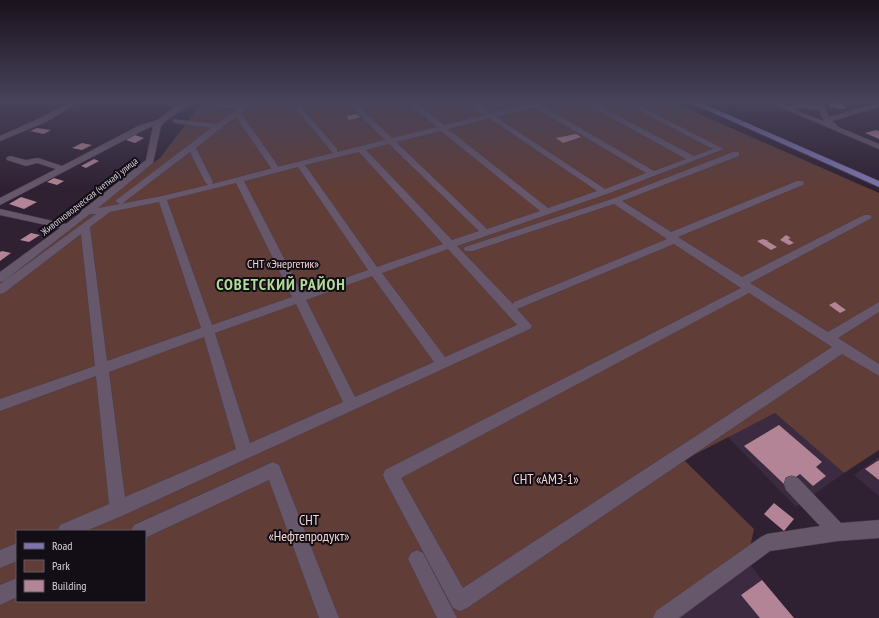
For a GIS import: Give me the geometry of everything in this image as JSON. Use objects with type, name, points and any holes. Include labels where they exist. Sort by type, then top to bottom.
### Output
[{"type":"main road","points":[[754,130],[879,184]]},
{"type":"main road","points":[[778,130],[879,175]]},
{"type":"street","points":[[0,139],[21,130]]},
{"type":"street","points":[[0,202],[137,130]]},
{"type":"street","name":"Животноводческая (четная) улица","points":[[0,278],[68,227],[84,212],[150,161],[154,135],[156,130]]},
{"type":"street","points":[[0,290],[216,130]]},
{"type":"street","points":[[252,130],[274,166]]},
{"type":"street","points":[[316,130],[334,151]]},
{"type":"street","points":[[379,130],[485,232]]},
{"type":"street","points":[[120,201],[129,202],[334,151],[428,130]]},
{"type":"street","points":[[444,130],[546,211]]},
{"type":"street","points":[[510,130],[604,192]]},
{"type":"street","points":[[579,130],[653,174]]},
{"type":"street","points":[[638,130],[694,160]]},
{"type":"street","points":[[0,405],[298,300],[485,232],[694,160],[720,149],[682,130]]},
{"type":"street","points":[[830,130],[855,136]]},
{"type":"street","points":[[839,130],[879,147]]},
{"type":"street","points":[[840,130],[844,132]]},
{"type":"street","points":[[84,212],[107,210],[162,199],[361,149],[389,139]]},
{"type":"street","points":[[192,148],[209,182]]},
{"type":"street","points":[[68,530],[245,453],[526,326],[361,149]]},
{"type":"street","points":[[469,249],[615,200],[736,154]]},
{"type":"street","points":[[10,158],[26,163],[38,160],[63,169]]},
{"type":"street","points":[[300,164],[375,272],[442,363]]},
{"type":"street","points":[[239,179],[298,300],[352,405]]},
{"type":"street","points":[[518,305],[800,184]]},
{"type":"street","points":[[162,199],[208,331],[245,453]]},
{"type":"street","points":[[615,200],[879,371]]},
{"type":"street","points":[[0,212],[68,227]]},
{"type":"street","points":[[842,347],[460,600],[391,475],[746,285],[867,217]]},
{"type":"street","points":[[86,226],[118,509]]},
{"type":"street","points":[[829,338],[879,306]]},
{"type":"street","points":[[142,530],[273,470],[329,618]]},
{"type":"street","points":[[792,484],[838,532]]},
{"type":"street","points":[[663,618],[767,543],[838,532],[879,529]]},
{"type":"street","points":[[0,559],[16,552]]},
{"type":"street","points":[[417,559],[447,618]]},
{"type":"street","points":[[0,595],[16,587]]},
{"type":"shaded area","points":[[775,413],[844,473],[796,507],[728,437]]},
{"type":"shaded area","points":[[879,457],[879,496],[854,475]]},
{"type":"shaded area","points":[[747,561],[793,618],[675,618]]},
{"type":"green space","points":[[181,130],[736,130],[879,193],[879,450],[844,473],[775,413],[684,460],[754,529],[747,561],[675,618],[0,618],[0,276],[160,158]]},
{"type":"building","points":[[33,130],[51,130],[44,134],[30,131]]},
{"type":"building","points":[[876,130],[879,131],[879,139],[865,133]]},
{"type":"building","points":[[576,134],[581,137],[563,143],[556,138]]},
{"type":"building","points":[[135,135],[144,138],[135,143],[126,140]]},
{"type":"building","points":[[82,143],[92,145],[82,150],[72,148]]},
{"type":"building","points":[[94,159],[99,161],[86,168],[81,166]]},
{"type":"building","points":[[54,178],[64,181],[57,185],[47,182]]},
{"type":"building","points":[[21,197],[37,202],[24,209],[9,204]]},
{"type":"building","points":[[31,233],[40,235],[29,242],[20,240]]},
{"type":"building","points":[[786,235],[791,238],[788,239],[794,243],[789,245],[780,240]]},
{"type":"building","points":[[763,239],[769,241],[767,241],[777,247],[771,250],[757,241]]},
{"type":"building","points":[[0,252],[11,253],[0,261]]},
{"type":"building","points":[[835,302],[846,310],[840,313],[829,305]]},
{"type":"building","points":[[779,425],[822,462],[816,467],[826,476],[813,486],[800,474],[785,485],[744,446]]},
{"type":"building","points":[[879,460],[879,480],[865,469]]},
{"type":"building","points":[[774,503],[794,519],[784,531],[764,514]]},
{"type":"building","points":[[762,580],[794,618],[760,618],[741,595]]},
{"type":"district","name":"СОВЕТСКИЙ РАЙОН","points":[[281,284]]},
{"type":"park label","name":"СНТ «Энергетик»","points":[[283,264]]},
{"type":"park label","name":"СНТ «АМЗ-1»","points":[[546,479]]},
{"type":"park label","name":"СНТ «Нефтепродукт»","points":[[309,528]]}]
